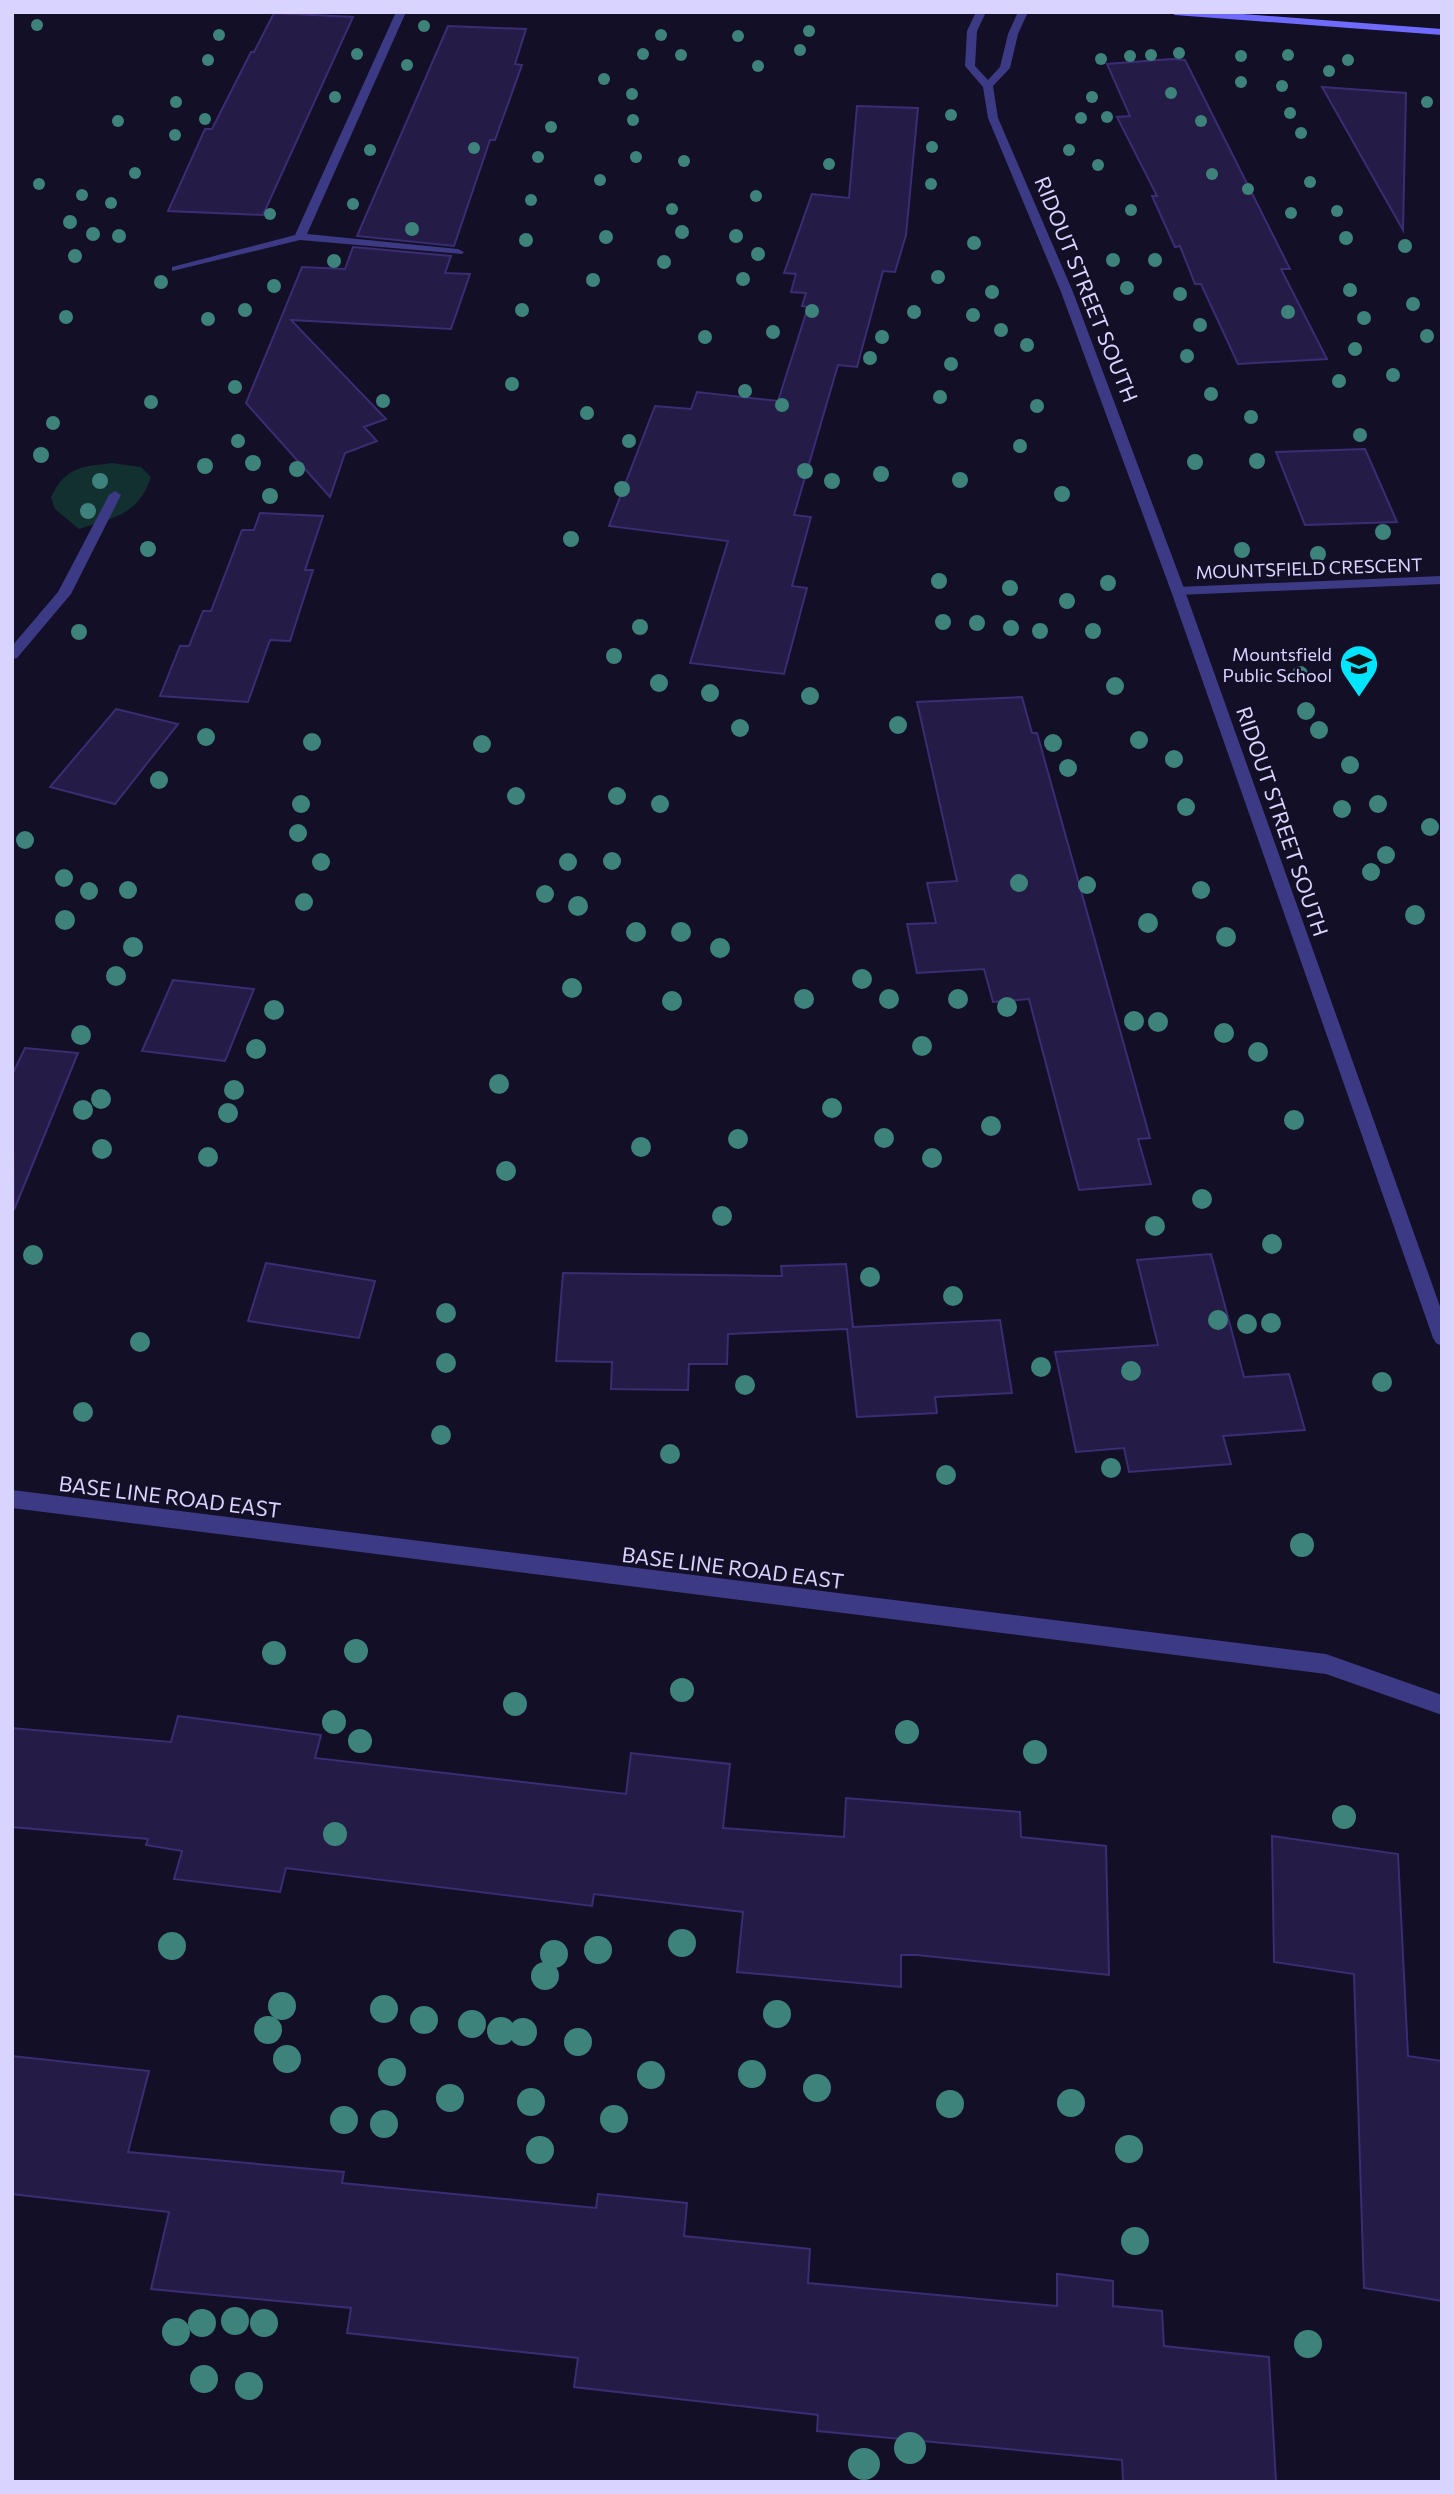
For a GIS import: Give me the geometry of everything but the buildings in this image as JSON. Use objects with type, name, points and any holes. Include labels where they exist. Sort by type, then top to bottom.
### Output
[{"type":"main road","points":[[1175,12],[1442,32]]},
{"type":"street","points":[[300,237],[401,12]]},
{"type":"street","name":"RIDOUT STREET SOUTH","points":[[981,12],[972,31],[971,65],[988,86],[993,118],[1067,292],[1178,591],[1442,1338]]},
{"type":"street","points":[[988,86],[1005,68],[1013,34],[1023,12]]},
{"type":"street","points":[[176,269],[300,237],[457,252]]},
{"type":"street","points":[[12,655],[64,594],[115,495]]},
{"type":"street","name":"MOUNTSFIELD CRESCENT","points":[[1178,591],[1442,580]]},
{"type":"street","name":"BASE LINE ROAD EAST","points":[[12,1499],[1326,1664],[1442,1705]]},
{"type":"green space","points":[[112,463],[141,467],[151,477],[146,490],[132,507],[123,513],[79,529],[55,509],[51,497],[62,480],[75,470]]},
{"type":"place","name":"Mountsfield Public School","points":[[1359,698]]}]
